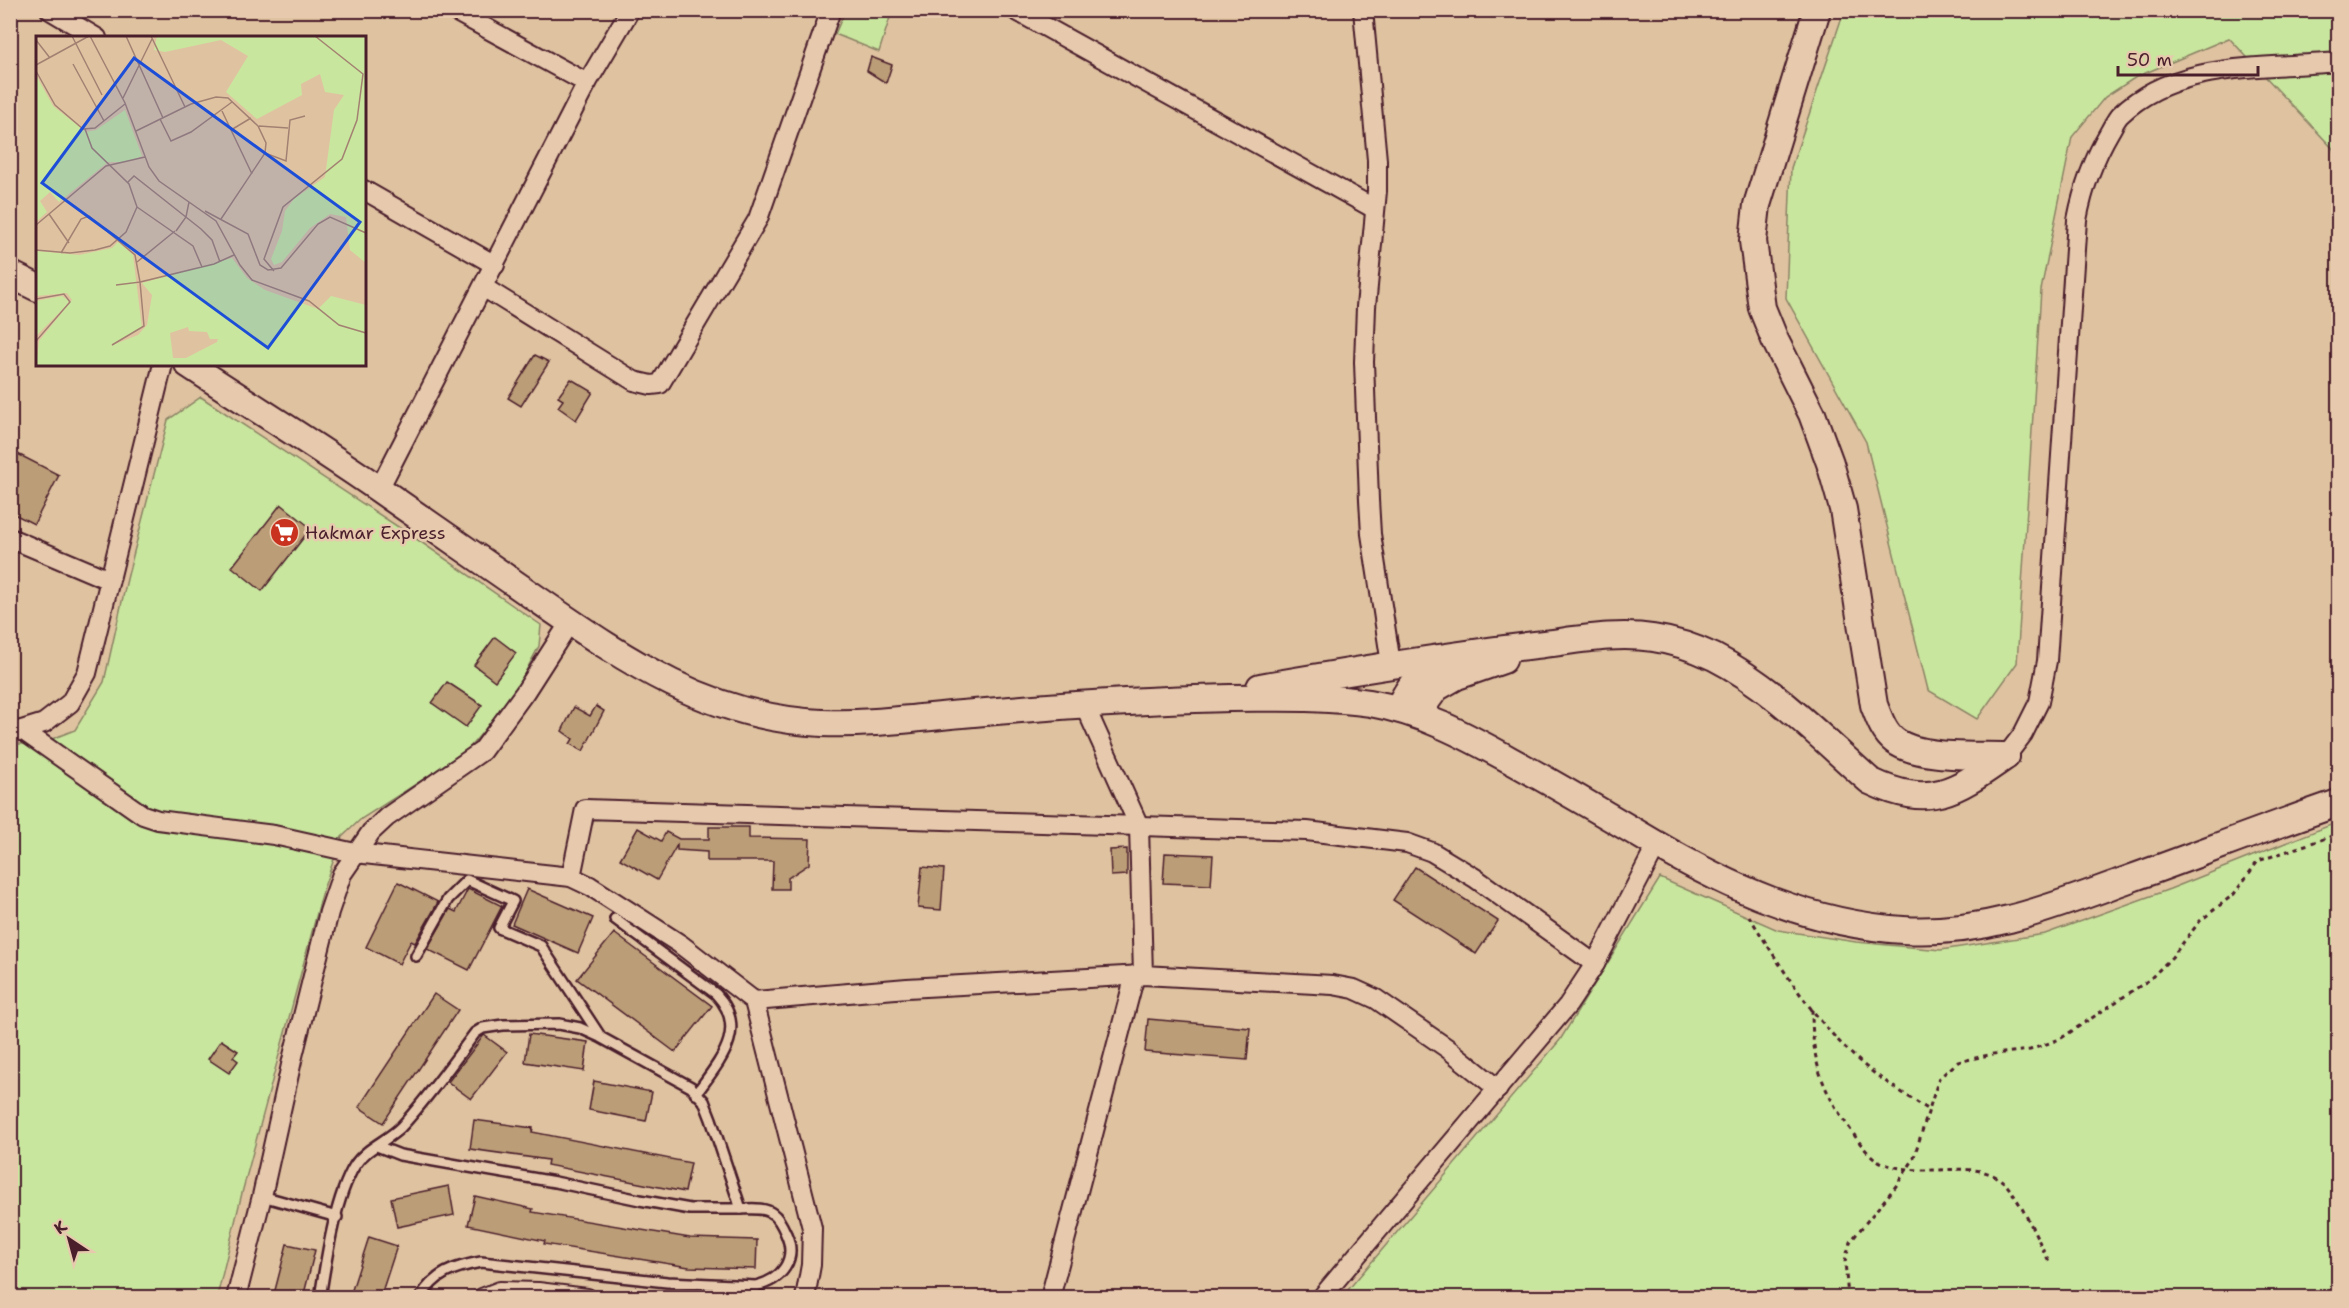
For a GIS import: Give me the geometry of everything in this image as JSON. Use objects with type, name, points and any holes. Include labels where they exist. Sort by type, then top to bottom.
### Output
[{"type":"main road","points":[[1817,10],[1757,205],[1753,241],[1762,308],[1775,340],[1812,414],[1830,463],[1843,509],[1874,705],[1882,725],[1895,741],[1917,750],[1946,754],[2006,756]]},
{"type":"main road","points":[[10,274],[36,287]]},
{"type":"main road","points":[[191,366],[380,489],[570,622],[647,671],[688,692],[739,711],[779,719],[825,723],[880,721],[1084,704],[1189,699],[1328,700],[1369,703],[1438,722],[1564,789],[1694,866],[1784,906],[1865,926],[1908,930],[1947,929],[2017,918],[2338,803]]},
{"type":"main road","points":[[1189,699],[1442,657],[1618,636],[1653,638],[1683,645],[1713,657],[1745,675],[1774,696],[1870,782],[1887,790],[1907,795],[1935,795],[1965,785],[2006,756]]},
{"type":"main road","points":[[1408,712],[1437,688],[1457,676],[1552,644]]},
{"type":"main road","points":[[1408,712],[1409,687],[1419,674],[1442,657]]},
{"type":"street","points":[[50,10],[93,36]]},
{"type":"street","points":[[453,10],[587,83]]},
{"type":"street","points":[[380,489],[587,83],[630,10]]},
{"type":"street","points":[[483,287],[634,381],[651,386],[660,384],[758,219],[831,10]]},
{"type":"street","points":[[1363,10],[1377,160],[1364,362],[1369,500],[1371,534],[1391,664]]},
{"type":"street","points":[[1020,12],[1375,209]]},
{"type":"street","points":[[2006,756],[2023,734],[2039,702],[2047,662],[2077,220],[2084,185],[2098,151],[2119,116],[2150,94],[2178,81],[2259,67],[2338,62]]},
{"type":"street","points":[[366,191],[495,265]]},
{"type":"street","points":[[16,732],[44,723],[70,703],[87,673],[162,366]]},
{"type":"street","points":[[10,538],[109,580]]},
{"type":"street","points":[[236,1298],[329,912],[342,874],[371,832],[387,817],[482,751],[525,692],[570,622]]},
{"type":"street","points":[[1050,1298],[1139,975],[1139,826],[1084,704]]},
{"type":"street","points":[[16,732],[143,815],[158,820],[274,835],[355,853],[571,877],[590,886],[680,944],[754,1000],[812,1227],[811,1265],[805,1298]]},
{"type":"street","points":[[571,877],[585,809],[1306,831],[1407,843],[1432,852],[1475,878],[1595,964]]},
{"type":"street","points":[[1322,1298],[1568,1005],[1595,964],[1657,845]]},
{"type":"street","points":[[754,1000],[907,988],[1139,975],[1333,985],[1354,989],[1376,999],[1438,1041],[1498,1089]]},
{"type":"street","points":[[482,1298],[500,1291],[538,1292],[587,1298]]},
{"type":"lane","points":[[416,956],[448,899],[467,880],[513,901],[499,928],[541,946],[600,1037]]},
{"type":"lane","points":[[615,919],[716,994],[723,1002],[728,1013],[731,1035],[726,1052],[696,1094]]},
{"type":"lane","points":[[320,1298],[327,1252],[344,1192],[355,1166],[363,1154],[399,1128],[424,1100],[475,1033],[483,1028],[503,1024],[559,1024],[580,1028],[691,1087],[704,1101],[741,1209]]},
{"type":"lane","points":[[377,1146],[400,1155],[555,1182],[690,1209],[760,1209],[772,1213],[782,1225],[789,1241],[789,1258],[783,1271],[770,1282],[756,1286],[667,1282],[481,1262],[456,1267],[439,1275],[427,1286],[420,1298]]},
{"type":"lane","points":[[262,1196],[337,1216]]},
{"type":"path","points":[[1848,1298],[1845,1261],[1850,1242],[1913,1160],[1939,1078],[1958,1062],[1993,1054],[2030,1050],[2060,1038],[2149,980],[2172,957],[2200,921],[2234,894],[2258,861],[2338,834]]},
{"type":"path","points":[[1744,910],[1791,985],[1858,1060],[1929,1110]]},
{"type":"path","points":[[1812,1009],[1812,1044],[1819,1074],[1835,1108],[1857,1139],[1877,1160],[1908,1168],[1984,1171],[2002,1180],[2014,1196],[2049,1263]]},
{"type":"green space","points":[[845,11],[892,11],[879,52],[835,34]]},
{"type":"green space","points":[[1844,11],[2338,11],[2338,154],[2229,38],[2136,77],[2105,97],[2072,137],[2041,290],[2017,663],[1977,719],[1928,690],[1866,442],[1786,298],[1791,168]]},
{"type":"green space","points":[[201,397],[418,540],[541,625],[539,646],[511,699],[469,748],[361,819],[342,837],[324,887],[242,1193],[217,1297],[11,1298],[11,744],[39,744],[75,730],[104,682],[127,579],[168,420]]},
{"type":"green space","points":[[2338,822],[2338,1297],[1342,1297],[1560,1040],[1660,878],[1778,930],[1856,942],[1941,950],[2045,934],[2170,889]]},
{"type":"building","points":[[871,57],[892,65],[886,83],[867,71]]},
{"type":"building","points":[[535,355],[549,362],[521,406],[508,398]]},
{"type":"building","points":[[571,379],[593,392],[576,420],[558,407],[563,400],[558,397]]},
{"type":"building","points":[[10,450],[59,475],[34,524],[10,512]]},
{"type":"building","points":[[281,504],[311,528],[262,591],[232,567]]},
{"type":"building","points":[[495,637],[516,653],[495,681],[474,665]]},
{"type":"building","points":[[447,682],[482,705],[466,727],[432,703]]},
{"type":"building","points":[[596,706],[604,711],[583,751],[570,744],[573,739],[562,731],[574,707],[590,716]]},
{"type":"building","points":[[709,827],[749,827],[749,838],[810,839],[809,864],[788,878],[788,889],[772,889],[773,861],[707,861],[707,852],[677,850],[677,845],[657,880],[620,859],[638,828],[661,841],[666,832],[679,839],[709,839]]},
{"type":"building","points":[[1127,849],[1127,875],[1111,876],[1110,850]]},
{"type":"building","points":[[1165,853],[1213,855],[1211,885],[1163,883]]},
{"type":"building","points":[[922,867],[944,869],[941,910],[918,908]]},
{"type":"building","points":[[1415,867],[1498,921],[1476,954],[1393,900]]},
{"type":"building","points":[[398,882],[438,902],[415,943],[411,941],[399,964],[366,947]]},
{"type":"building","points":[[468,889],[502,906],[469,970],[427,949],[450,909],[456,912]]},
{"type":"building","points":[[527,889],[593,918],[578,953],[512,924]]},
{"type":"building","points":[[614,933],[712,1006],[675,1052],[577,979]]},
{"type":"building","points":[[434,994],[458,1010],[383,1123],[359,1107]]},
{"type":"building","points":[[1148,1019],[1250,1028],[1247,1060],[1145,1052]]},
{"type":"building","points":[[529,1034],[588,1042],[584,1071],[525,1062]]},
{"type":"building","points":[[484,1035],[507,1052],[471,1099],[448,1082]]},
{"type":"building","points":[[221,1040],[238,1051],[233,1057],[238,1061],[229,1073],[208,1059]]},
{"type":"building","points":[[594,1081],[652,1092],[646,1121],[589,1110]]},
{"type":"building","points":[[474,1120],[533,1128],[532,1132],[691,1163],[685,1192],[547,1165],[548,1160],[470,1149]]},
{"type":"building","points":[[449,1186],[454,1215],[397,1227],[391,1198]]},
{"type":"building","points":[[475,1196],[533,1209],[532,1212],[690,1238],[757,1240],[756,1269],[689,1267],[544,1244],[545,1241],[468,1225]]},
{"type":"building","points":[[369,1237],[397,1246],[380,1298],[366,1298],[351,1293]]},
{"type":"building","points":[[287,1244],[315,1250],[303,1298],[273,1298]]},
{"type":"place","name":"Hakmar Express","points":[[284,533]]}]
